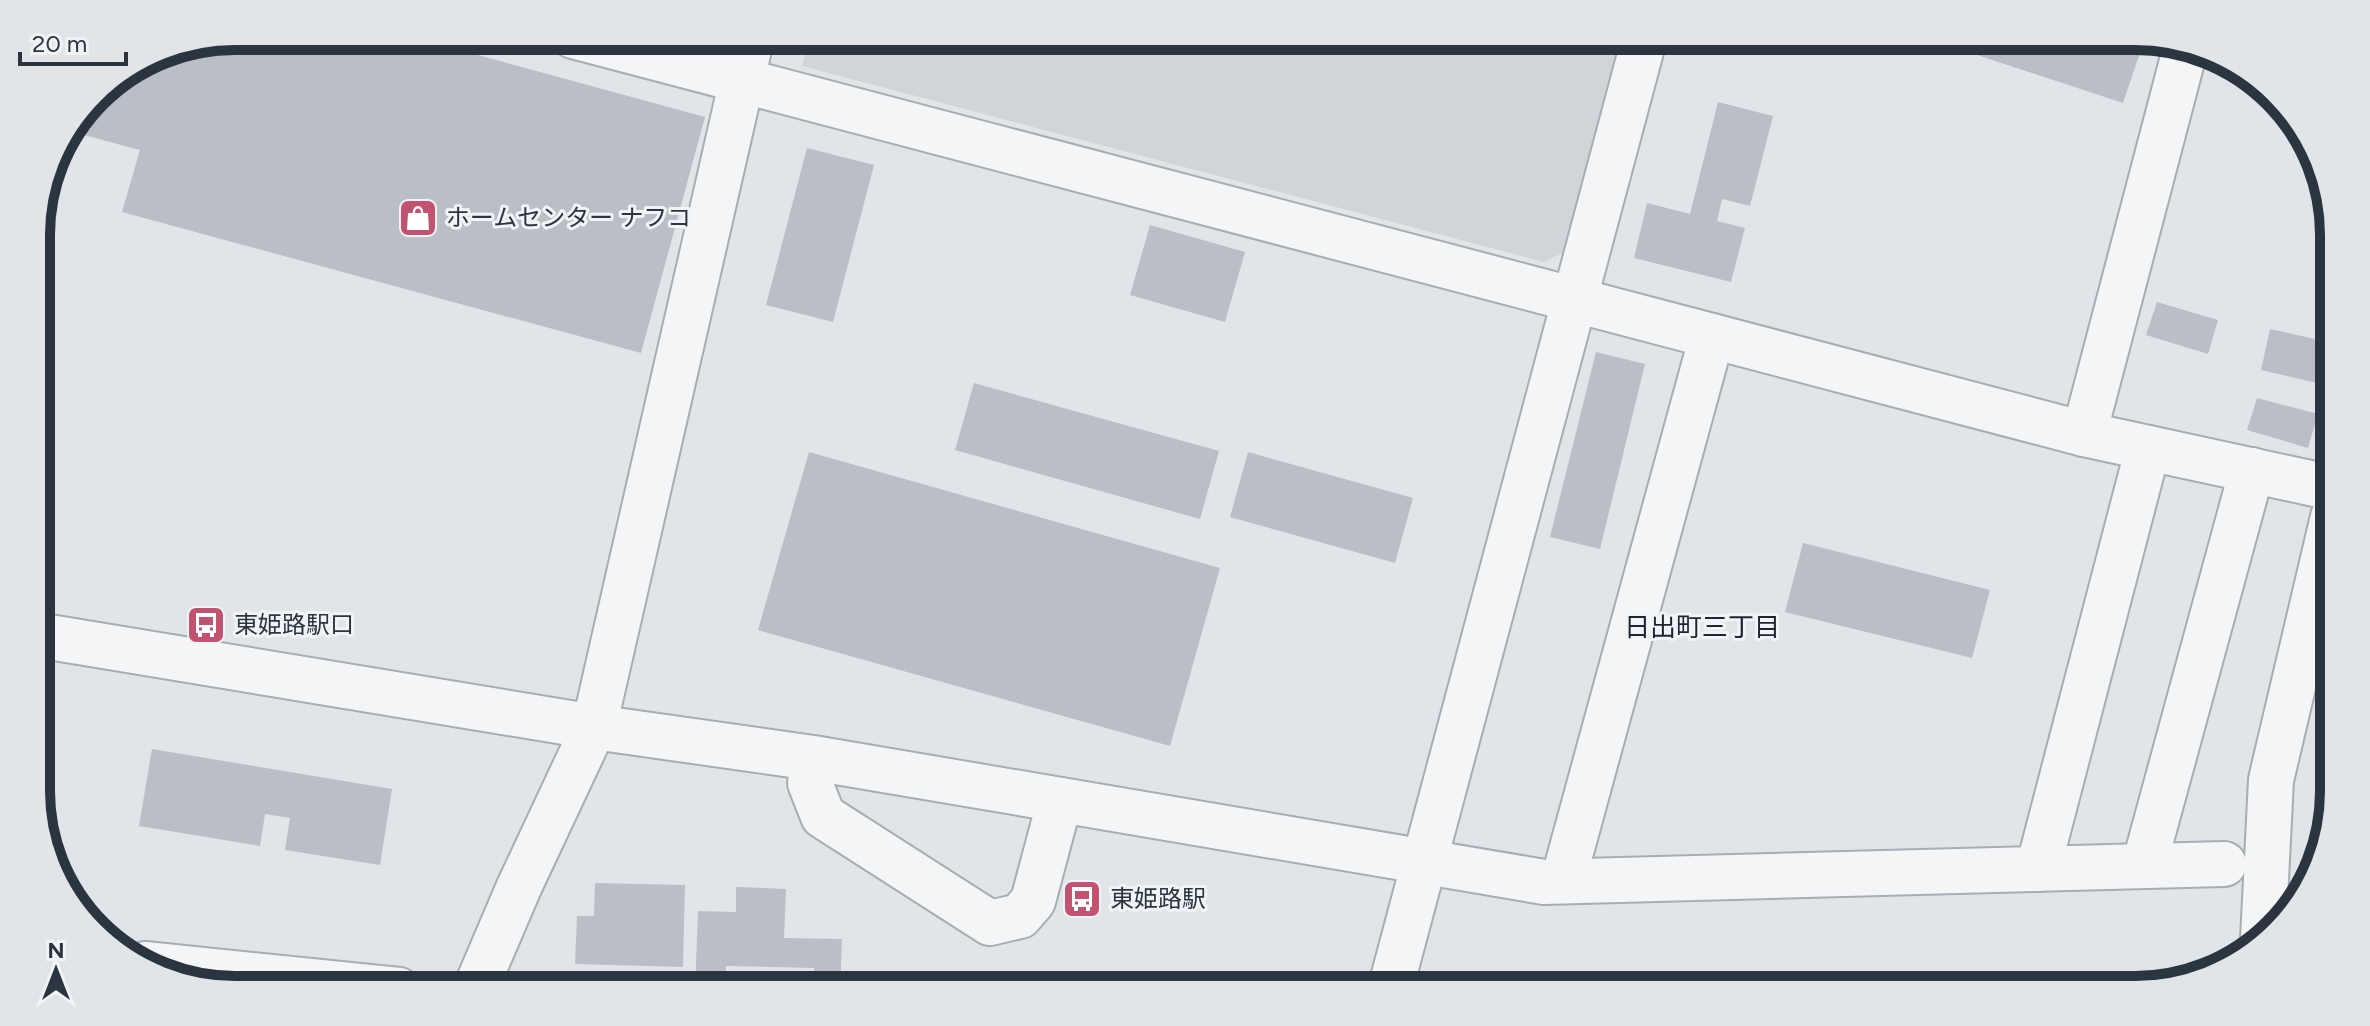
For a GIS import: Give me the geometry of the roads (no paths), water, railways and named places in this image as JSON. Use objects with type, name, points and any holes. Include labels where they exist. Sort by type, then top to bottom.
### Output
[{"type":"street","points":[[625,50],[2084,434],[2320,485]]},
{"type":"street","points":[[481,976],[594,727],[748,50]]},
{"type":"street","points":[[1394,976],[1641,50]]},
{"type":"street","points":[[2084,434],[2183,57]]},
{"type":"street","points":[[1563,881],[1712,336]]},
{"type":"street","points":[[2038,869],[2148,448]]},
{"type":"street","points":[[2144,866],[2252,470]]},
{"type":"street","points":[[2264,924],[2271,780],[2320,572]]},
{"type":"street","points":[[50,637],[594,727],[813,758],[1544,882],[2224,864]]},
{"type":"street","points":[[813,758],[810,783],[823,816],[990,923],[1020,916],[1033,901],[1060,800]]},
{"type":"street","points":[[180,968],[262,976]]},
{"type":"place","name":"ホームセンター ナフコ","points":[[418,218]]},
{"type":"place","name":"東姫路駅口","points":[[206,625]]},
{"type":"place","name":"東姫路駅","points":[[1082,899]]},
{"type":"district","name":"日出町三丁目","points":[[1702,627]]}]
